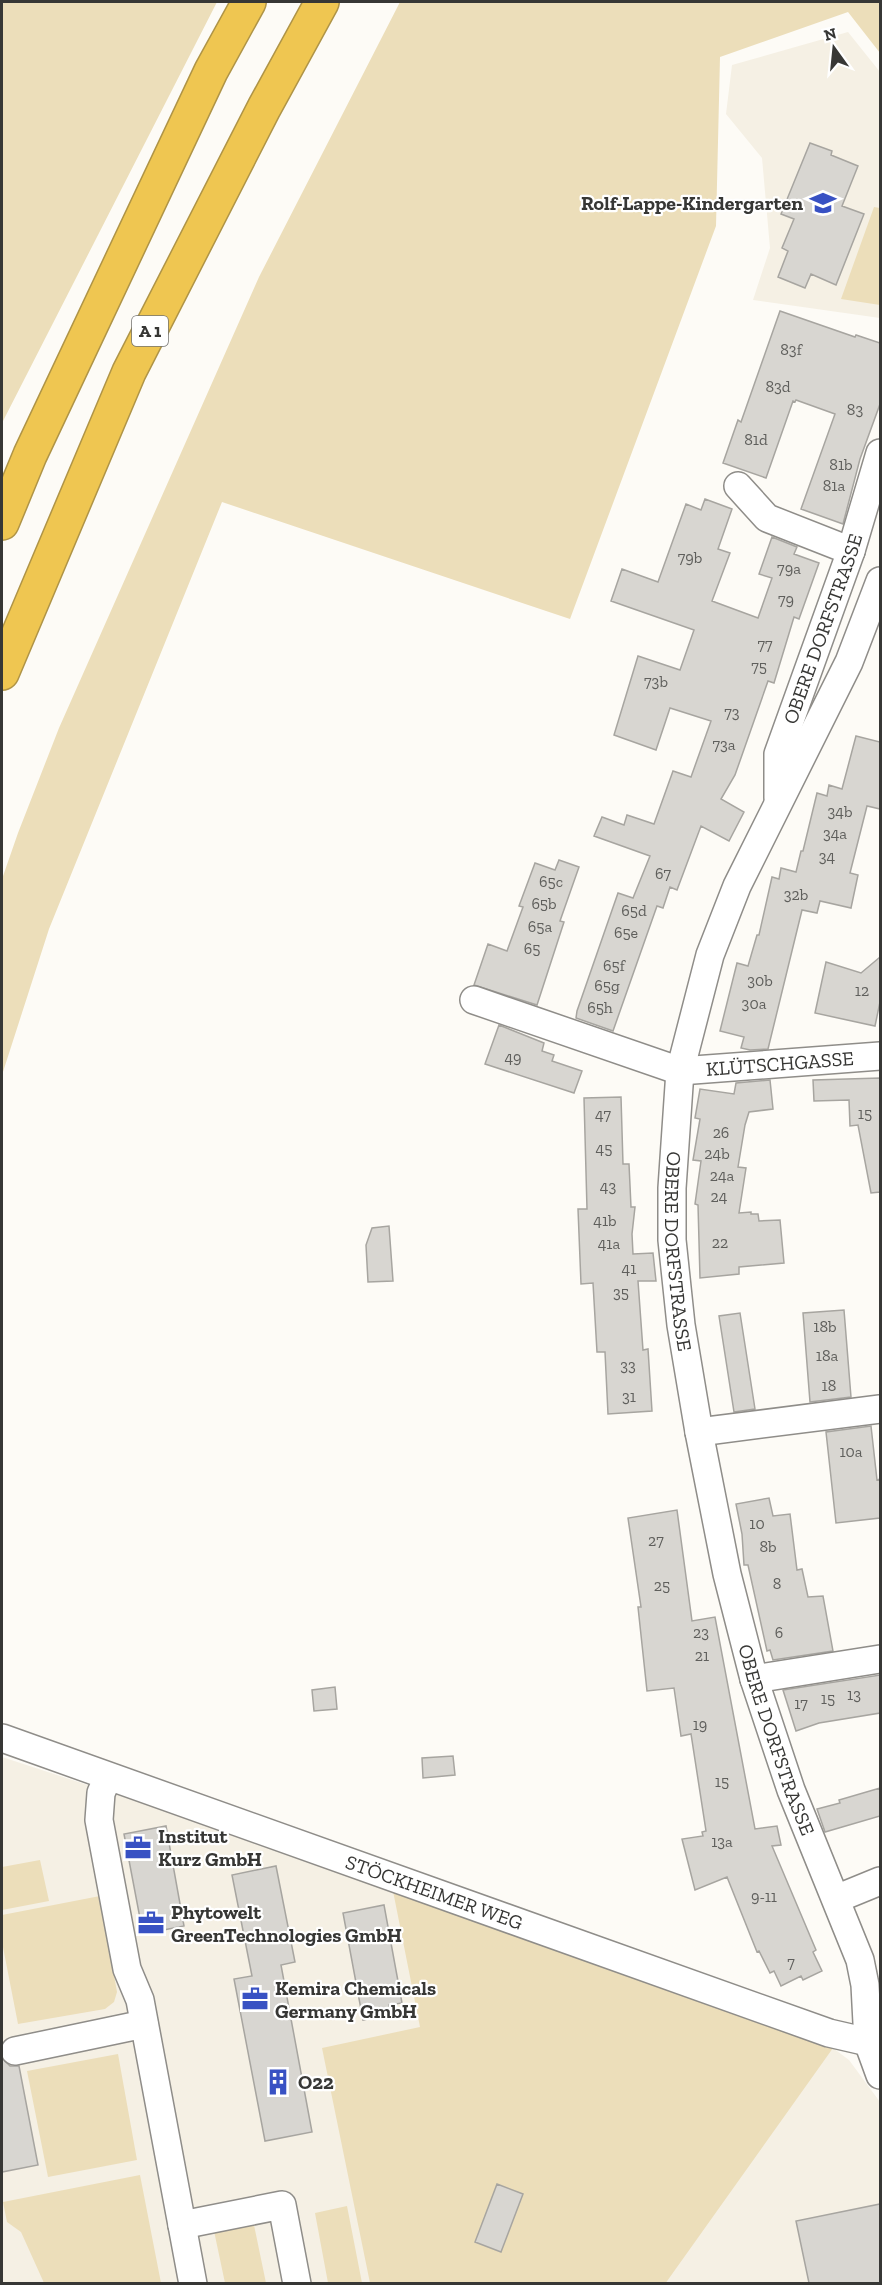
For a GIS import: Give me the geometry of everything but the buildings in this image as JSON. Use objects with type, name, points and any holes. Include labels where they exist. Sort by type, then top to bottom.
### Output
[{"type":"highway","points":[[2,523],[30,455],[211,71],[249,2]]},
{"type":"highway","name":"A 1","points":[[2,673],[129,372],[264,108],[322,2]]},
{"type":"street","name":"OBERE DORFSTRASSE","points":[[778,806],[778,754],[851,552],[880,453]]},
{"type":"street","points":[[738,486],[766,518],[851,552]]},
{"type":"street","name":"OBERE DORFSTRASSE","points":[[880,581],[849,662],[737,885],[710,955],[680,1071],[674,1132],[672,1240],[681,1324],[699,1432],[727,1574],[754,1679],[791,1790],[860,1960],[873,2014],[868,2042],[880,2075]]},
{"type":"street","points":[[474,999],[680,1071]]},
{"type":"street","name":"KLÜTSCHGASSE","points":[[680,1071],[880,1056]]},
{"type":"street","points":[[699,1432],[880,1409]]},
{"type":"street","points":[[754,1679],[880,1659]]},
{"type":"street","name":"STÖCKHEIMER WEG","points":[[2,1738],[829,2033],[868,2042]]},
{"type":"street","points":[[108,1777],[101,1793],[99,1820],[127,1969],[140,2000],[192,2283]]},
{"type":"street","points":[[836,1899],[880,1881]]},
{"type":"street","points":[[15,2051],[144,2024]]},
{"type":"street","points":[[182,2225],[282,2205],[297,2283]]},
{"type":"shaded area","points":[[2,2],[217,2],[2,423]]},
{"type":"shaded area","points":[[400,2],[880,2],[880,53],[848,12],[720,57],[716,226],[570,619],[222,502],[49,929],[2,1075],[2,879],[18,833],[59,728],[259,277]]},
{"type":"shaded area","name":"Rolf-Lappe-Kindergarten","points":[[848,32],[880,72],[880,318],[753,300],[770,248],[762,158],[726,114],[732,65]]},
{"type":"shaded area","points":[[874,207],[880,208],[880,305],[841,299]]},
{"type":"shaded area","points":[[2,1757],[155,1807],[833,2048],[849,2060],[880,2102],[880,2283],[2,2283]]},
{"type":"shaded area","points":[[40,1860],[49,1901],[2,1910],[2,1867]]},
{"type":"shaded area","points":[[393,1891],[833,2048],[665,2284],[370,2283],[322,2048],[420,2027]]},
{"type":"shaded area","points":[[100,1896],[117,1992],[114,2002],[105,2009],[18,2024],[2,1942],[2,1915]]},
{"type":"shaded area","points":[[118,2054],[137,2160],[48,2177],[27,2071]]},
{"type":"shaded area","points":[[140,2175],[161,2283],[44,2283],[21,2232],[7,2222],[3,2202]]},
{"type":"shaded area","points":[[347,2206],[362,2283],[328,2283],[315,2213]]},
{"type":"shaded area","points":[[254,2225],[266,2283],[225,2283],[214,2231]]},
{"type":"place","name":"Rolf-Lappe-Kindergarten","points":[[823,203]]},
{"type":"place","name":"Institut Kurz GmbH","points":[[138,1848]]},
{"type":"place","name":"Phytowelt GreenTechnologies GmbH","points":[[151,1923]]},
{"type":"place","name":"Kemira Chemicals Germany GmbH","points":[[255,1999]]},
{"type":"place","name":"O22","points":[[278,2082]]}]
